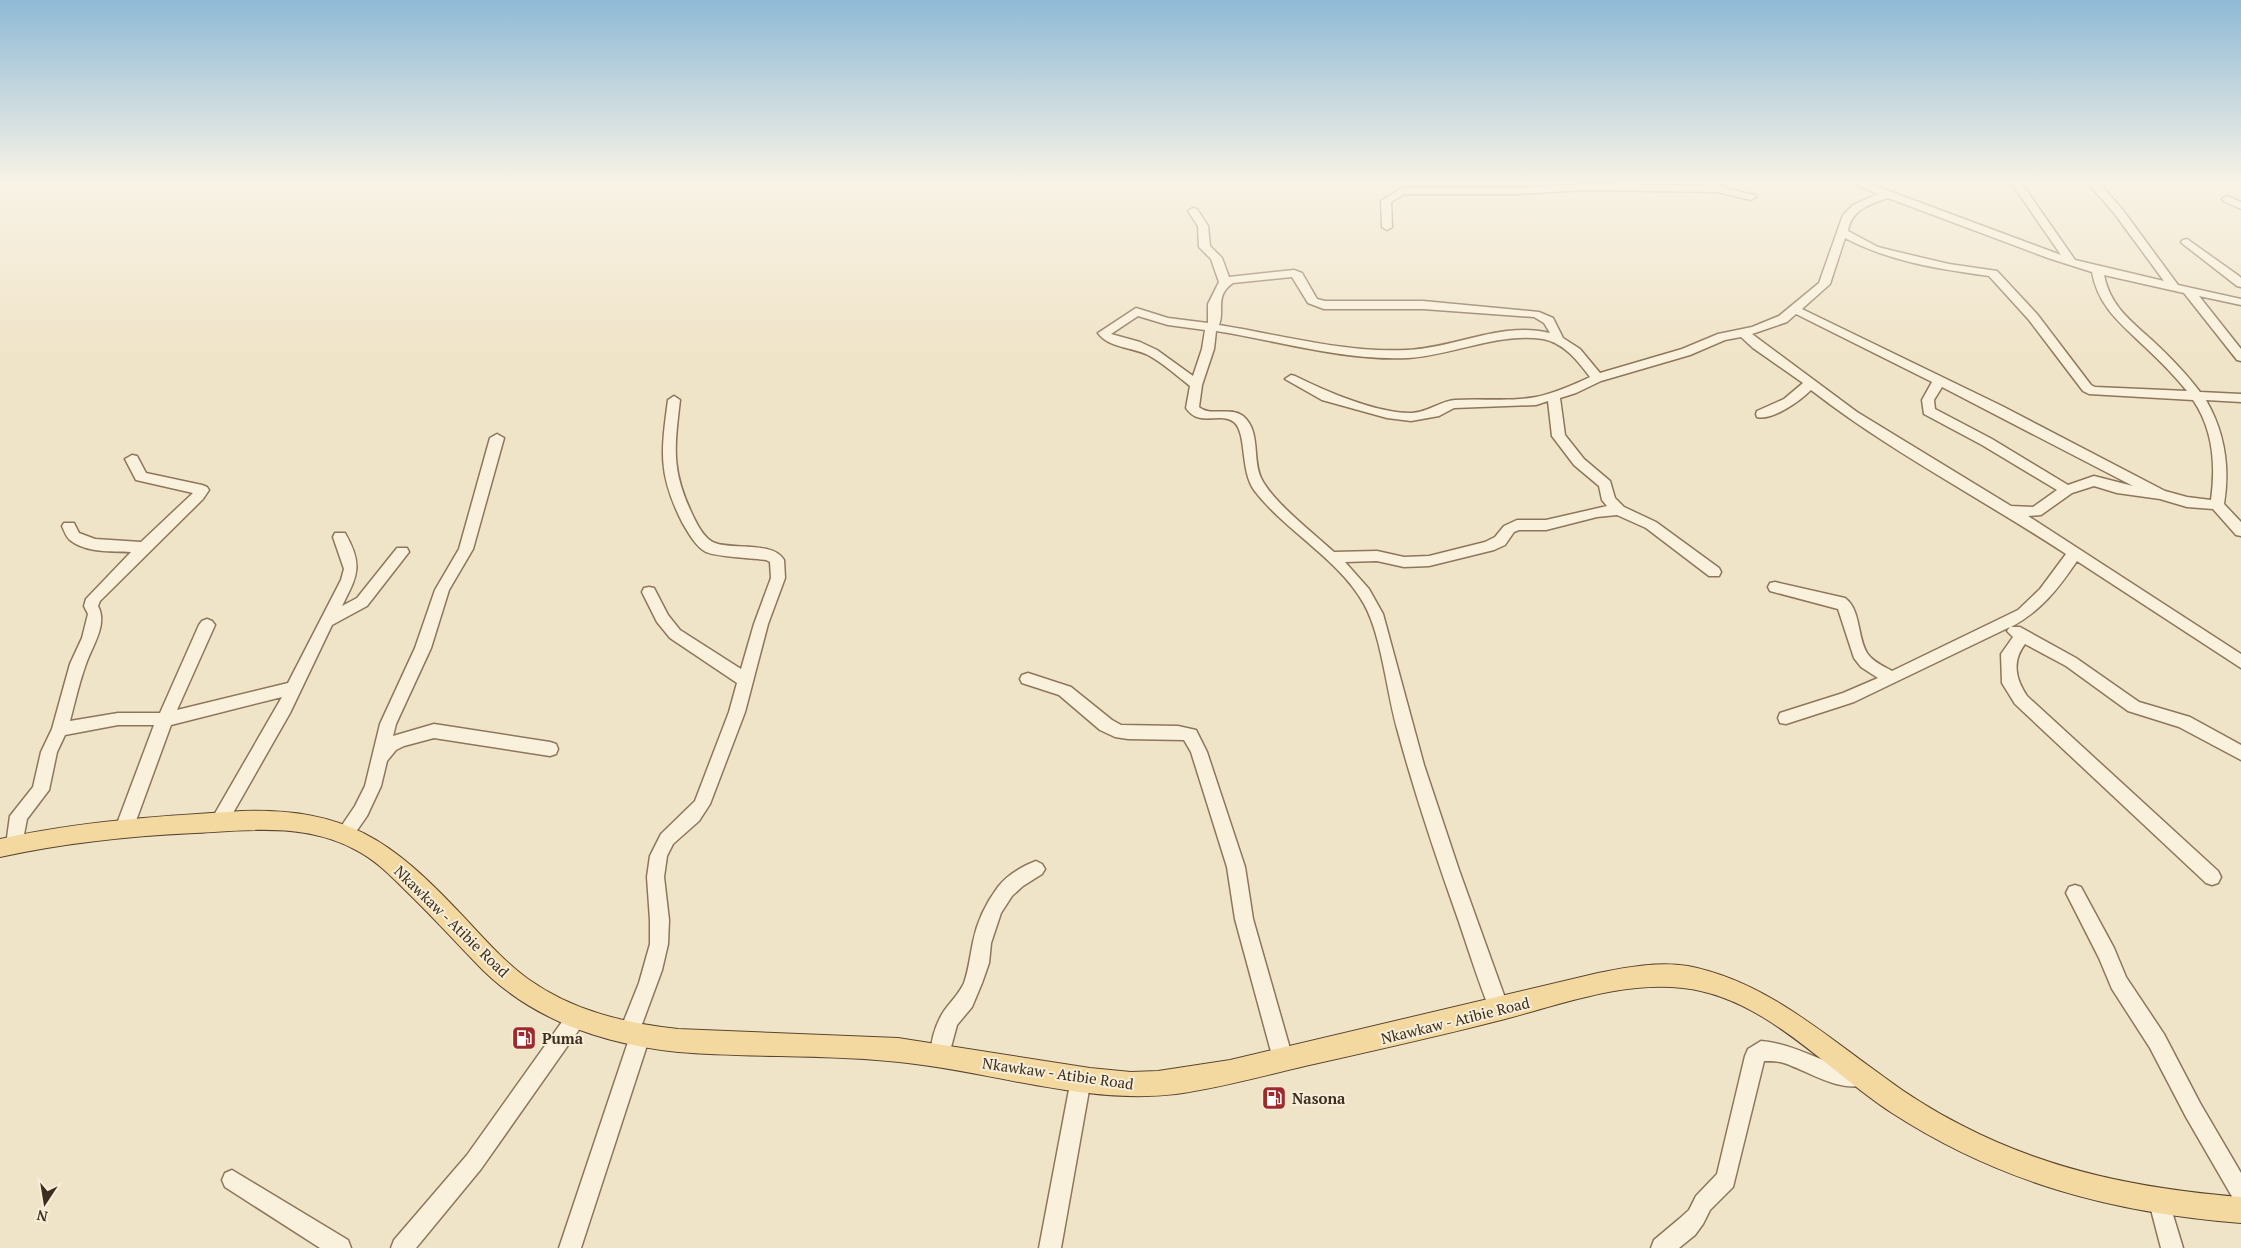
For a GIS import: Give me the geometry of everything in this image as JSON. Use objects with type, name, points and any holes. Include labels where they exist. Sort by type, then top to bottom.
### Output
[{"type":"main road","name":"Nkawkaw - Atibie Road","points":[[7,846],[124,829],[219,822],[290,821],[313,824],[345,834],[376,850],[392,862],[446,913],[491,964],[544,1001],[576,1018],[634,1034],[695,1042],[848,1047],[940,1055],[1081,1079],[1130,1084],[1172,1082],[1224,1073],[1592,986],[1659,976],[1684,977],[1721,987],[1761,1004],[1810,1037],[1860,1077],[1908,1109],[1941,1128],[2015,1162],[2095,1189],[2160,1202],[2241,1210]]},
{"type":"street","points":[[1204,239],[1205,247],[1216,258],[1225,282],[1214,304],[1214,328],[1210,333],[1208,349],[1196,385],[1192,408],[1194,411],[1238,419],[1248,434],[1251,474],[1258,485],[1284,515],[1332,557],[1360,587],[1376,615],[1388,655],[1405,728],[1424,789],[1499,1009]]},
{"type":"street","points":[[1291,379],[1326,397],[1402,417],[1423,416],[1452,404],[1518,403],[1554,396],[1597,378],[1686,352],[1730,335],[1744,333],[1783,319],[1796,310],[1824,284],[1839,239]]},
{"type":"street","points":[[1856,239],[1874,249],[1896,255],[1949,267],[1992,273],[2033,318],[2087,388],[2093,391],[2241,398]]},
{"type":"street","points":[[2008,239],[2097,270],[2241,302]]},
{"type":"street","points":[[2054,239],[2070,262]]},
{"type":"street","points":[[2139,239],[2174,287]]},
{"type":"street","points":[[2187,242],[2236,278],[2241,284]]},
{"type":"street","points":[[2097,270],[2100,288],[2107,305],[2118,318],[2173,368],[2197,395],[2209,414],[2219,445],[2220,493],[2217,505]]},
{"type":"street","points":[[1225,282],[1294,273],[1298,275],[1312,301],[1324,305],[1423,305],[1535,314],[1545,316],[1552,321],[1558,340]]},
{"type":"street","points":[[2188,290],[2241,357]]},
{"type":"street","points":[[1796,310],[1939,380],[2160,494]]},
{"type":"street","points":[[1196,385],[1162,357],[1136,345],[1108,338],[1104,333],[1136,312],[1176,323],[1311,345],[1378,353],[1408,354],[1438,351],[1504,336],[1534,334],[1558,340],[1573,348],[1597,378]]},
{"type":"street","points":[[1744,333],[1757,345],[1810,382],[1852,415],[2010,511],[2241,662]]},
{"type":"street","points":[[1939,380],[1928,400],[1929,411],[1987,442],[2066,490]]},
{"type":"street","points":[[1762,414],[1790,402],[1802,393],[1810,382]]},
{"type":"street","points":[[1554,396],[1560,436],[1579,462],[1602,480],[1605,484],[1606,495],[1618,510],[1652,525],[1714,572]]},
{"type":"street","points":[[570,1248],[655,963],[660,931],[654,878],[663,846],[672,833],[696,814],[702,804],[737,712],[760,624],[778,578],[779,566],[777,560],[770,555],[711,548],[704,543],[692,528],[674,489],[670,474],[670,429],[674,400]]},
{"type":"street","points":[[345,834],[361,811],[373,786],[382,756],[388,724],[423,648],[442,590],[466,549],[474,526],[497,438]]},
{"type":"street","points":[[7,846],[19,816],[42,790],[49,752],[60,729],[78,664],[90,638],[96,614],[91,606],[93,599],[202,490],[141,477],[132,459]]},
{"type":"street","points":[[2010,511],[2036,512],[2066,490],[2094,481],[2117,488],[2160,494],[2187,502],[2217,505],[2241,531]]},
{"type":"street","points":[[1332,557],[1377,556],[1404,562],[1429,561],[1490,546],[1500,541],[1509,529],[1517,525],[1546,525],[1597,512],[1618,510]]},
{"type":"street","points":[[2036,512],[2038,529]]},
{"type":"street","points":[[69,526],[74,536],[92,544],[144,546]]},
{"type":"street","points":[[219,822],[284,709],[297,676],[350,575],[346,551],[340,537]]},
{"type":"street","points":[[326,621],[362,602],[402,552]]},
{"type":"street","points":[[1786,718],[1848,698],[1947,652],[2022,614],[2038,603],[2050,590],[2075,553]]},
{"type":"street","points":[[1775,587],[1840,602],[1845,606],[1859,654],[1866,663],[1890,678]]},
{"type":"street","points":[[649,592],[662,618],[675,634],[745,680]]},
{"type":"street","points":[[2004,624],[2022,636],[2071,662],[2134,707],[2191,726],[2241,753]]},
{"type":"street","points":[[124,829],[143,772],[167,719],[186,667],[207,625]]},
{"type":"street","points":[[2022,636],[2009,654],[2010,683],[2021,700],[2212,877]]},
{"type":"street","points":[[1028,679],[1065,691],[1090,709],[1108,727],[1120,732],[1154,734],[1181,732],[1190,736],[1199,752],[1236,867],[1246,927],[1283,1059]]},
{"type":"street","points":[[60,729],[118,719],[167,719],[293,688]]},
{"type":"street","points":[[382,756],[390,745],[400,740],[434,731],[550,749]]},
{"type":"street","points":[[940,1055],[948,1025],[966,1001],[973,983],[980,963],[982,943],[988,922],[995,908],[1006,890],[1016,880],[1036,869]]},
{"type":"street","points":[[2075,893],[2107,954],[2119,984],[2157,1041],[2241,1194]]},
{"type":"street","points":[[402,1248],[422,1221],[474,1162],[576,1018]]},
{"type":"street","points":[[1662,1248],[1687,1227],[1696,1217],[1703,1203],[1726,1180],[1755,1056],[1761,1052],[1782,1053],[1837,1074],[1860,1077]]},
{"type":"street","points":[[1050,1248],[1081,1079]]},
{"type":"street","points":[[232,1180],[340,1248]]},
{"type":"street","points":[[2160,1202],[2172,1248]]},
{"type":"place","name":"Puma","points":[[524,1038]]},
{"type":"place","name":"Nasona","points":[[1274,1098]]}]
